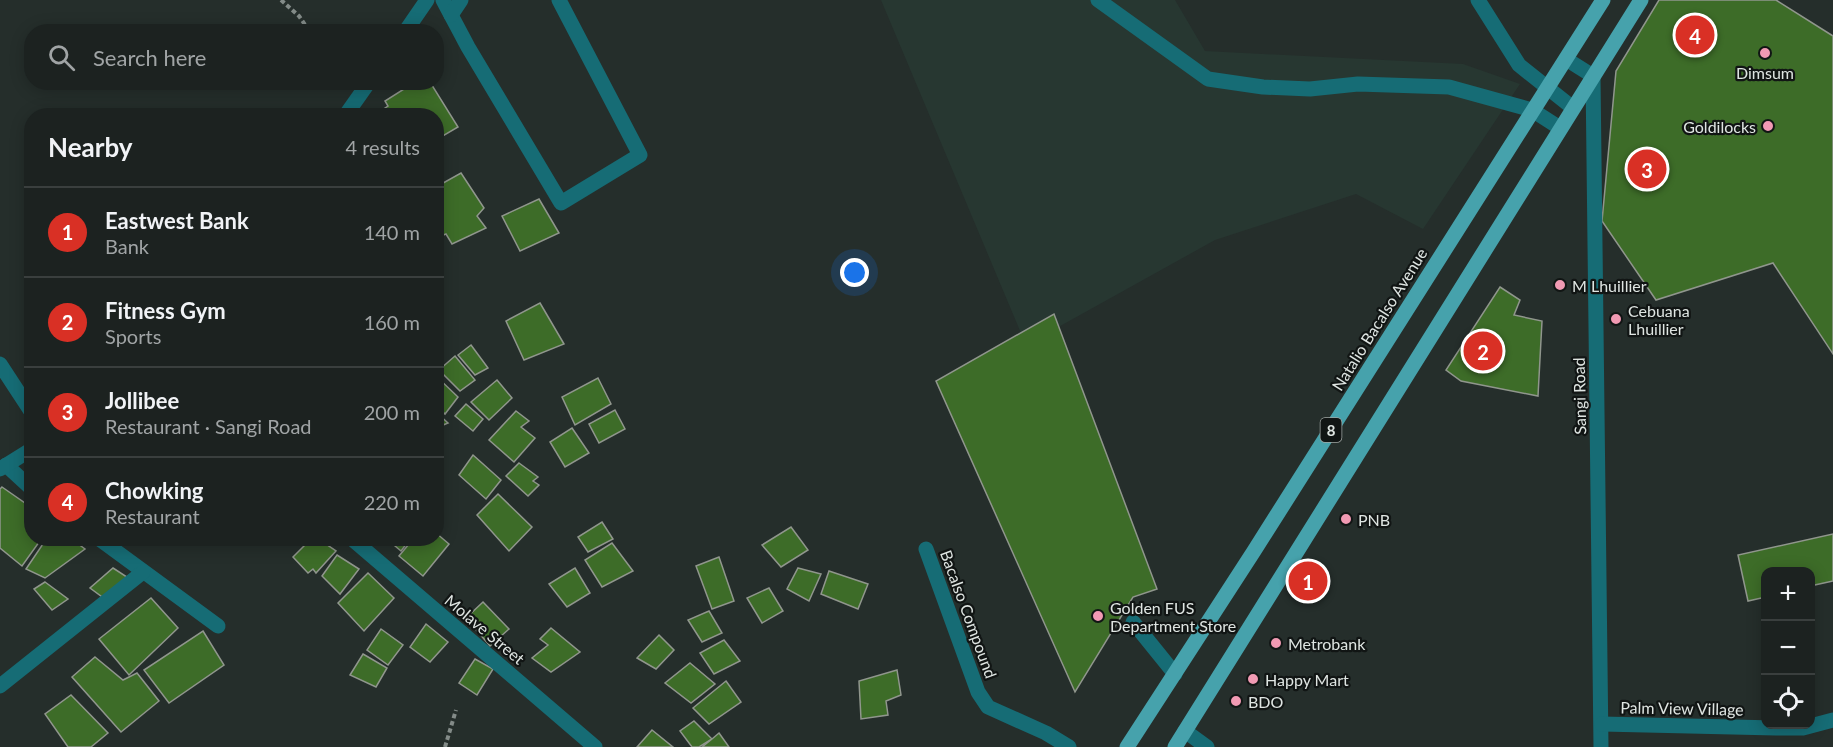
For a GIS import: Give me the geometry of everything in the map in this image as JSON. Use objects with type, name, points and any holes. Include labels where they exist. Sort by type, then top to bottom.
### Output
[{"type":"main road","name":"Natalio Bacalso Avenue","points":[[1127,747],[1603,0]]},
{"type":"main road","name":"8","points":[[1175,747],[1641,0]]},
{"type":"street","points":[[410,24],[427,0]]},
{"type":"street","points":[[443,0],[468,47],[561,203],[640,155],[559,0]]},
{"type":"street","points":[[451,15],[461,0]]},
{"type":"street","points":[[1098,0],[1208,79],[1263,87],[1310,89],[1358,84],[1449,87],[1532,110],[1560,128]]},
{"type":"street","points":[[1478,0],[1519,65],[1573,108]]},
{"type":"street","points":[[1566,59],[1593,76]]},
{"type":"street","name":"Sangi Road","points":[[1593,76],[1601,747]]},
{"type":"street","points":[[351,108],[363,90]]},
{"type":"street","points":[[0,364],[24,401]]},
{"type":"street","points":[[24,454],[3,467],[24,483]]},
{"type":"street","points":[[109,546],[218,626]]},
{"type":"street","name":"Molave Street","points":[[360,546],[595,747]]},
{"type":"street","name":"Bacalso Compound","points":[[926,549],[983,701],[988,706],[1046,733],[1069,747]]},
{"type":"street","points":[[0,686],[143,572]]},
{"type":"street","points":[[1133,622],[1175,674]]},
{"type":"street","name":"Palm View Village","points":[[1602,724],[1803,728],[1833,720]]},
{"type":"street","points":[[1185,731],[1208,747]]},
{"type":"path","points":[[281,0],[304,24]]},
{"type":"path","points":[[445,747],[456,710]]},
{"type":"shaded area","points":[[881,0],[1175,0],[1205,51],[1463,64],[1520,84],[1423,229],[1356,194],[1215,240],[1026,345]]},
{"type":"building","points":[[1659,0],[1776,0],[1833,36],[1833,354],[1773,263],[1656,300],[1602,221],[1616,71]]},
{"type":"building","points":[[402,90],[435,90],[458,127],[444,135],[444,108],[385,108],[388,106],[385,101]]},
{"type":"building","points":[[461,173],[484,208],[477,216],[486,228],[452,244],[446,234],[444,235],[444,183]]},
{"type":"building","points":[[539,199],[559,233],[520,251],[502,216]]},
{"type":"building","points":[[1500,287],[1520,300],[1514,315],[1542,321],[1538,396],[1461,381],[1446,370]]},
{"type":"building","points":[[540,303],[564,344],[524,360],[506,321]]},
{"type":"building","points":[[1054,314],[1157,589],[1133,597],[1075,692],[936,381]]},
{"type":"building","points":[[471,345],[488,368],[475,375],[458,355]]},
{"type":"building","points":[[455,356],[475,380],[460,391],[444,375],[444,366]]},
{"type":"building","points":[[598,378],[611,404],[575,425],[562,397]]},
{"type":"building","points":[[497,380],[512,398],[489,420],[471,402]]},
{"type":"building","points":[[444,384],[458,397],[444,413]]},
{"type":"building","points":[[466,404],[483,419],[473,431],[455,416]]},
{"type":"building","points":[[615,410],[625,429],[599,443],[589,424]]},
{"type":"building","points":[[516,411],[529,421],[521,427],[535,438],[514,462],[489,440]]},
{"type":"building","points":[[572,428],[589,453],[565,467],[550,442]]},
{"type":"building","points":[[473,455],[501,480],[486,499],[459,475]]},
{"type":"building","points":[[519,463],[538,477],[533,481],[539,485],[528,496],[506,476]]},
{"type":"building","points":[[2,487],[24,502],[24,546],[36,546],[22,566],[0,548],[0,489]]},
{"type":"building","points":[[498,494],[532,527],[509,551],[477,515]]},
{"type":"building","points":[[602,522],[613,539],[588,552],[578,537]]},
{"type":"building","points":[[791,527],[808,550],[781,567],[762,545]]},
{"type":"building","points":[[1833,534],[1833,581],[1815,585],[1815,567],[1761,567],[1761,598],[1748,601],[1738,555]]},
{"type":"building","points":[[444,540],[449,544],[423,576],[399,556],[407,546],[444,546]]},
{"type":"building","points":[[612,543],[633,571],[602,587],[585,560]]},
{"type":"building","points":[[42,546],[81,546],[85,549],[45,578],[26,569]]},
{"type":"building","points":[[304,546],[329,546],[336,551],[316,573],[313,569],[308,573],[293,557]]},
{"type":"building","points":[[395,546],[405,546],[401,551]]},
{"type":"building","points":[[337,555],[359,569],[340,594],[322,576]]},
{"type":"building","points":[[719,557],[734,601],[712,609],[696,566]]},
{"type":"building","points":[[113,568],[130,579],[105,599],[90,588]]},
{"type":"building","points":[[575,568],[590,593],[567,607],[549,584]]},
{"type":"building","points":[[798,568],[821,574],[809,601],[787,589]]},
{"type":"building","points":[[829,571],[868,584],[858,609],[821,594]]},
{"type":"building","points":[[368,573],[394,598],[364,631],[338,603]]},
{"type":"building","points":[[45,582],[68,599],[52,610],[34,589]]},
{"type":"building","points":[[769,588],[783,611],[762,623],[747,598]]},
{"type":"building","points":[[151,598],[178,628],[129,675],[99,639]]},
{"type":"building","points":[[483,602],[509,629],[490,646],[466,618]]},
{"type":"building","points":[[709,611],[722,633],[702,642],[688,620]]},
{"type":"building","points":[[426,624],[448,642],[430,662],[410,647]]},
{"type":"building","points":[[551,628],[580,652],[551,672],[532,658],[548,645],[540,639]]},
{"type":"building","points":[[381,629],[403,645],[388,665],[367,650]]},
{"type":"building","points":[[203,631],[224,665],[169,703],[144,670]]},
{"type":"building","points":[[659,635],[674,650],[656,669],[637,658]]},
{"type":"building","points":[[724,640],[740,661],[714,674],[700,653]]},
{"type":"building","points":[[363,654],[387,668],[376,687],[350,675]]},
{"type":"building","points":[[95,657],[123,680],[137,673],[159,701],[121,732],[72,677]]},
{"type":"building","points":[[475,659],[493,669],[477,695],[459,683]]},
{"type":"building","points":[[690,663],[715,684],[691,703],[665,683]]},
{"type":"building","points":[[897,670],[901,695],[886,701],[888,715],[861,719],[859,681]]},
{"type":"building","points":[[726,681],[741,702],[709,724],[693,708]]},
{"type":"building","points":[[71,695],[108,733],[91,747],[68,747],[45,714]]},
{"type":"building","points":[[694,721],[712,739],[699,747],[692,747],[680,731]]},
{"type":"building","points":[[652,730],[673,747],[637,747]]},
{"type":"building","points":[[719,733],[729,747],[702,747],[712,739]]},
{"type":"place","name":"Chowking","points":[[1695,35]]},
{"type":"place","name":"Dimsum","points":[[1765,53]]},
{"type":"place","name":"Goldilocks","points":[[1768,126]]},
{"type":"place","name":"Jollibee","points":[[1647,169]]},
{"type":"place","name":"M Lhuillier","points":[[1560,285]]},
{"type":"place","name":"Cebuana Lhuillier","points":[[1616,319]]},
{"type":"place","name":"Fitness Gym","points":[[1483,351]]},
{"type":"place","name":"PNB","points":[[1346,519]]},
{"type":"place","name":"Eastwest Bank","points":[[1308,581]]},
{"type":"place","name":"Golden FUS Department Store","points":[[1098,616]]},
{"type":"place","name":"Metrobank","points":[[1276,643]]},
{"type":"place","name":"Happy Mart","points":[[1253,679]]},
{"type":"place","name":"BDO","points":[[1236,701]]}]
